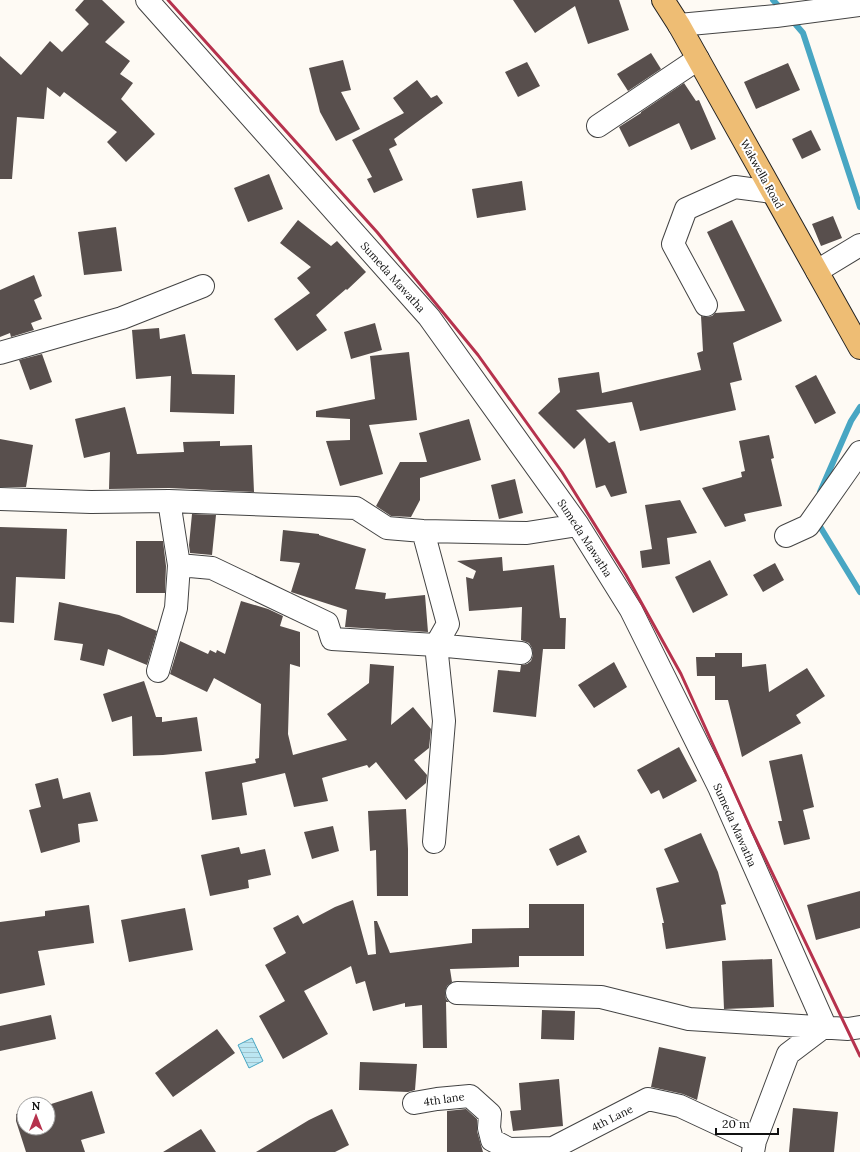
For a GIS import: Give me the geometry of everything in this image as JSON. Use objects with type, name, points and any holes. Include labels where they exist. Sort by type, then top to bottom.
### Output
[{"type":"main road","name":"Wakwella Road","points":[[663,0],[679,25],[860,348]]},
{"type":"street","name":"Sumeda Mawatha","points":[[147,0],[429,317],[578,525],[631,610],[719,787],[825,1026]]},
{"type":"street","points":[[679,25],[799,14],[860,5]]},
{"type":"street","points":[[598,126],[698,59]]},
{"type":"street","points":[[706,305],[673,244],[686,209],[735,187],[772,192]]},
{"type":"street","points":[[817,271],[858,246]]},
{"type":"street","points":[[0,353],[122,318],[203,286]]},
{"type":"street","points":[[786,536],[813,518],[860,452]]},
{"type":"street","points":[[0,499],[91,502],[170,501],[356,508],[387,528],[423,531],[527,533],[578,525]]},
{"type":"street","points":[[158,671],[176,608],[179,565],[170,501]]},
{"type":"street","points":[[423,531],[448,624],[436,645],[444,721],[434,842]]},
{"type":"street","points":[[179,565],[212,568],[327,623],[332,639],[436,645],[521,653]]},
{"type":"street","points":[[457,992],[601,997],[689,1019],[825,1026],[848,1029],[860,1027]]},
{"type":"street","points":[[754,1146],[788,1054],[825,1026]]},
{"type":"street","name":"4th lane","points":[[414,1103],[470,1096],[490,1114]]},
{"type":"street","name":"4th Lane","points":[[490,1114],[489,1128],[492,1140],[509,1149],[553,1148],[648,1099],[680,1106],[754,1146]]},
{"type":"water","points":[[252,1038],[263,1061],[249,1068],[238,1045]]},
{"type":"building","points":[[84,0],[102,0],[125,22],[105,42],[130,61],[120,74],[133,83],[121,99],[155,134],[126,162],[107,142],[117,132],[64,92],[60,97],[47,87],[44,119],[17,117],[12,179],[0,179],[0,56],[21,75],[50,41],[62,52],[89,24],[75,10]]},
{"type":"building","points":[[513,0],[619,0],[629,30],[588,44],[575,6],[535,33]]},
{"type":"building","points":[[651,53],[661,69],[628,91],[617,74]]},
{"type":"building","points":[[343,60],[351,90],[341,92],[360,129],[336,141],[320,112],[309,68]]},
{"type":"building","points":[[527,62],[540,86],[518,97],[505,72]]},
{"type":"building","points":[[788,63],[800,90],[756,109],[744,82]]},
{"type":"building","points":[[417,80],[431,98],[437,95],[443,103],[394,139],[397,145],[389,149],[403,180],[374,193],[367,179],[372,177],[352,140],[404,113],[393,98]]},
{"type":"building","points":[[684,83],[696,101],[699,100],[716,139],[691,150],[679,123],[629,147],[619,127]]},
{"type":"building","points":[[811,130],[821,150],[802,159],[792,139]]},
{"type":"building","points":[[269,174],[283,209],[248,222],[234,188]]},
{"type":"building","points":[[522,181],[526,210],[477,218],[472,189]]},
{"type":"building","points":[[833,216],[842,238],[821,246],[812,224]]},
{"type":"building","points":[[298,220],[331,246],[337,241],[366,272],[347,290],[346,289],[316,315],[327,330],[297,351],[274,319],[310,293],[297,278],[311,267],[280,243]]},
{"type":"building","points":[[732,220],[782,321],[733,343],[742,380],[730,383],[736,410],[640,431],[632,402],[576,410],[609,443],[615,441],[627,493],[611,497],[605,485],[596,488],[585,438],[574,449],[538,413],[560,392],[558,378],[599,372],[602,393],[701,370],[697,353],[703,351],[701,316],[706,317],[712,316],[715,313],[745,311],[707,232]]},
{"type":"building","points":[[116,227],[122,271],[84,275],[78,232]]},
{"type":"building","points":[[34,275],[42,296],[34,300],[42,319],[31,323],[34,330],[11,337],[10,333],[0,337],[0,290]]},
{"type":"building","points":[[375,323],[382,350],[351,359],[344,332]]},
{"type":"building","points":[[159,328],[160,339],[185,334],[192,374],[235,375],[234,414],[170,412],[171,376],[136,379],[132,330]]},
{"type":"building","points":[[409,352],[417,420],[369,425],[383,474],[340,486],[326,441],[350,440],[350,419],[316,417],[316,411],[375,399],[370,356]]},
{"type":"building","points":[[42,354],[52,382],[30,390],[19,360]]},
{"type":"building","points":[[816,375],[836,413],[815,424],[795,386]]},
{"type":"building","points":[[125,407],[137,454],[184,452],[183,442],[220,441],[220,446],[252,445],[254,492],[169,488],[109,489],[110,452],[84,458],[75,419]]},
{"type":"building","points":[[469,419],[481,460],[420,478],[420,500],[411,517],[391,516],[376,506],[400,462],[427,462],[419,433]]},
{"type":"building","points":[[769,435],[774,458],[771,459],[782,506],[744,514],[746,521],[725,527],[702,488],[742,477],[741,472],[745,471],[739,441]]},
{"type":"building","points":[[0,439],[33,445],[26,487],[0,487]]},
{"type":"building","points":[[515,479],[523,513],[499,519],[491,485]]},
{"type":"building","points":[[680,500],[697,533],[667,538],[670,564],[642,568],[640,551],[652,549],[645,505]]},
{"type":"building","points":[[192,514],[216,515],[212,555],[190,553],[189,545]]},
{"type":"building","points":[[0,527],[67,529],[65,579],[16,577],[14,623],[0,622]]},
{"type":"building","points":[[283,530],[319,534],[366,549],[355,589],[386,593],[385,599],[425,595],[428,632],[345,627],[347,610],[291,592],[300,563],[280,561]]},
{"type":"building","points":[[136,541],[163,541],[166,566],[165,593],[136,593]]},
{"type":"building","points":[[502,557],[503,571],[554,565],[560,618],[566,618],[565,649],[543,649],[536,717],[493,712],[498,670],[520,672],[521,665],[527,664],[531,661],[533,655],[532,648],[529,643],[521,640],[522,607],[469,611],[466,577],[473,579],[476,571],[457,561]]},
{"type":"building","points":[[710,560],[728,595],[693,613],[675,577]]},
{"type":"building","points":[[775,563],[784,580],[763,592],[753,575]]},
{"type":"building","points":[[241,601],[268,609],[283,616],[280,626],[300,632],[300,667],[290,664],[288,734],[293,755],[347,740],[327,714],[369,683],[370,664],[394,666],[391,725],[413,707],[431,729],[429,748],[414,760],[427,775],[426,783],[406,800],[376,762],[369,768],[367,765],[322,778],[328,801],[294,807],[285,773],[242,783],[247,815],[212,820],[205,772],[256,763],[255,759],[259,758],[261,704],[214,678],[207,692],[170,674],[180,641],[208,654],[210,650],[216,653],[217,650],[225,654]]},
{"type":"building","points":[[59,602],[119,615],[157,631],[147,665],[108,649],[104,666],[80,660],[83,644],[54,640]]},
{"type":"building","points":[[715,653],[742,653],[742,667],[766,664],[769,692],[807,668],[825,696],[796,715],[801,723],[742,757],[728,700],[715,700],[715,676],[697,676],[696,657],[715,657]]},
{"type":"building","points":[[614,662],[627,687],[594,708],[578,685]]},
{"type":"building","points":[[144,681],[156,717],[162,717],[162,722],[197,717],[202,751],[133,756],[132,716],[112,722],[103,694]]},
{"type":"building","points":[[679,747],[697,781],[663,799],[659,790],[651,794],[637,770]]},
{"type":"building","points":[[802,754],[814,807],[803,810],[810,839],[784,845],[778,821],[782,821],[769,761]]},
{"type":"building","points":[[58,778],[63,799],[90,792],[98,821],[78,824],[80,842],[41,853],[29,810],[41,807],[35,784]]},
{"type":"building","points":[[406,809],[408,896],[377,896],[376,850],[370,851],[368,811]]},
{"type":"building","points":[[333,826],[339,851],[312,859],[304,832]]},
{"type":"building","points":[[701,833],[718,872],[726,904],[721,905],[726,940],[666,949],[662,923],[664,923],[656,888],[679,882],[664,849]]},
{"type":"building","points":[[579,835],[587,852],[557,866],[549,849]]},
{"type":"building","points":[[239,847],[241,854],[265,849],[271,875],[248,880],[249,888],[210,896],[201,855]]},
{"type":"building","points":[[860,891],[860,928],[816,940],[807,905]]},
{"type":"building","points":[[353,900],[368,955],[376,954],[374,921],[377,921],[390,953],[472,943],[472,929],[529,928],[529,904],[584,904],[584,956],[519,956],[519,967],[450,969],[452,982],[447,986],[445,992],[446,999],[449,1002],[446,1002],[447,1048],[423,1048],[422,1005],[405,1007],[405,1003],[373,1011],[365,981],[356,984],[351,966],[304,991],[328,1034],[283,1059],[259,1016],[285,1001],[265,965],[286,953],[273,928],[298,915],[303,924],[335,907]]},
{"type":"building","points":[[89,905],[94,943],[38,951],[45,985],[0,994],[0,922],[45,916],[45,911]]},
{"type":"building","points":[[185,908],[193,950],[129,962],[121,920]]},
{"type":"building","points":[[772,959],[774,1007],[724,1009],[722,961]]},
{"type":"building","points":[[542,1010],[575,1011],[574,1040],[541,1039]]},
{"type":"building","points":[[51,1015],[56,1039],[0,1051],[0,1026]]},
{"type":"building","points":[[217,1029],[235,1053],[173,1097],[155,1073]]},
{"type":"building","points":[[659,1047],[706,1057],[697,1100],[683,1094],[651,1087]]},
{"type":"building","points":[[360,1062],[417,1064],[415,1090],[408,1092],[359,1090]]},
{"type":"building","points":[[559,1079],[563,1126],[513,1131],[510,1111],[521,1110],[519,1083]]},
{"type":"building","points":[[92,1091],[105,1133],[81,1140],[85,1152],[26,1152],[21,1136],[56,1136],[56,1102]]},
{"type":"building","points":[[793,1108],[838,1112],[834,1152],[789,1152]]},
{"type":"building","points":[[332,1109],[349,1145],[335,1152],[256,1152],[309,1120]]},
{"type":"building","points":[[466,1109],[477,1119],[477,1131],[483,1152],[447,1152],[447,1111]]},
{"type":"building","points":[[201,1129],[216,1152],[163,1152]]},
{"type":"waterway","points":[[773,0],[783,11]]},
{"type":"waterway","points":[[791,19],[803,33],[860,207]]},
{"type":"waterway","points":[[820,492],[851,421],[860,407]]},
{"type":"waterway","points":[[816,520],[860,592]]},
{"type":"railway","points":[[168,0],[377,232],[478,355],[562,472],[626,575],[681,674],[752,831],[860,1056]]}]
